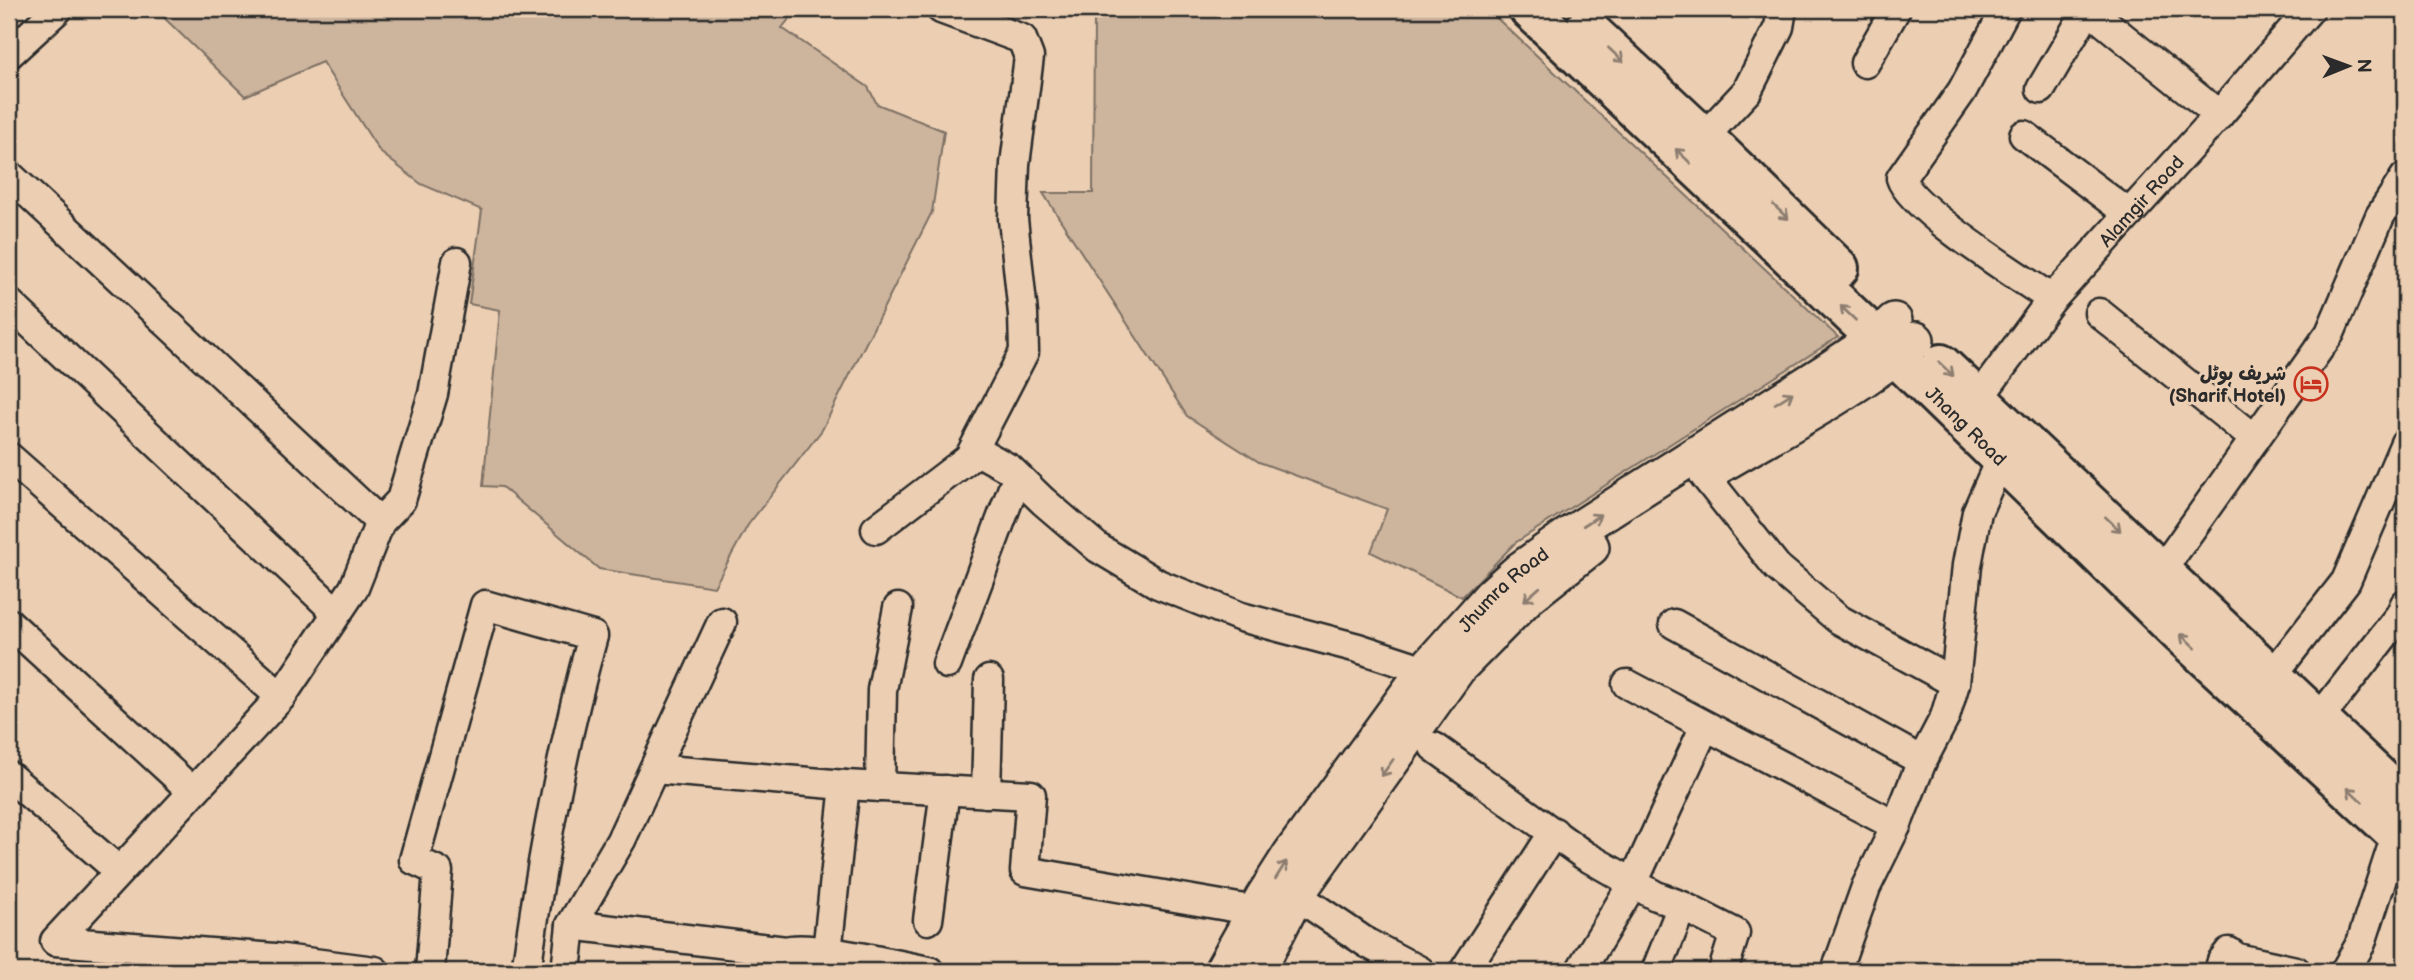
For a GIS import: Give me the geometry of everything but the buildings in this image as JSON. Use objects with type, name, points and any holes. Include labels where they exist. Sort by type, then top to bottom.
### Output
[{"type":"highway","name":"Jhang Road","points":[[1529,9],[1895,339],[1978,399],[2162,570],[2271,677],[2319,719],[2403,821]]},
{"type":"highway","name":"Jhang Road","points":[[1566,9],[1704,137],[1895,339],[2001,458],[2178,632],[2403,821]]},
{"type":"main road","name":"Jhumra Road","points":[[1257,971],[1296,895],[1458,668],[1528,597],[1578,556],[1704,475],[1844,391],[1895,339]]},
{"type":"main road","name":"Jhumra Road","points":[[1222,971],[1291,854],[1424,670],[1492,595],[1520,570],[1566,537],[1666,472],[1895,339]]},
{"type":"street","points":[[9,54],[58,9]]},
{"type":"street","points":[[876,528],[969,458],[1024,352],[1023,314],[1013,219],[1015,164],[1029,57],[1022,39],[941,9]]},
{"type":"street","points":[[1704,137],[1747,91],[1779,27],[1782,9]]},
{"type":"street","points":[[1866,62],[1896,9]]},
{"type":"street","points":[[2006,9],[1962,91],[1901,178],[1911,194],[1942,223],[2052,299]]},
{"type":"street","points":[[2041,89],[2088,9],[2219,115]]},
{"type":"street","name":"Alamgir Road","points":[[1978,399],[2052,299],[2219,115],[2310,9]]},
{"type":"street","points":[[2024,135],[2129,214]]},
{"type":"street","points":[[9,175],[380,522]]},
{"type":"street","points":[[2162,570],[2330,333],[2380,216],[2405,177]]},
{"type":"street","points":[[375,971],[272,965],[54,941],[281,697],[354,589],[380,522],[401,500],[433,394],[457,262]]},
{"type":"street","points":[[9,303],[337,613]]},
{"type":"street","points":[[2099,313],[2255,439]]},
{"type":"street","points":[[2271,677],[2346,581],[2405,443]]},
{"type":"street","points":[[974,449],[1010,469],[1098,548],[1158,584],[1241,617],[1358,648],[1424,670]]},
{"type":"street","points":[[9,457],[281,697]]},
{"type":"street","points":[[1836,971],[1866,887],[1944,717],[1955,683],[1967,565],[1977,512],[2001,458]]},
{"type":"street","points":[[1704,475],[1777,567],[1838,619],[1955,683]]},
{"type":"street","points":[[947,664],[1017,477]]},
{"type":"street","points":[[2319,719],[2400,615],[2405,604]]},
{"type":"street","points":[[430,971],[438,870],[414,860],[485,605],[593,636],[571,718],[540,874],[526,971]]},
{"type":"street","points":[[880,786],[882,690],[898,608]]},
{"type":"street","points":[[566,971],[571,925],[621,840],[722,622]]},
{"type":"street","points":[[9,623],[192,791]]},
{"type":"street","points":[[1674,624],[1922,761]]},
{"type":"street","points":[[986,793],[989,680]]},
{"type":"street","points":[[1627,684],[1896,826]]},
{"type":"street","points":[[1580,971],[1633,883],[1705,726]]},
{"type":"street","points":[[1434,747],[1584,855],[1656,896],[1735,933],[1723,971]]},
{"type":"street","points":[[654,769],[845,785],[1031,795],[1025,871],[1256,911]]},
{"type":"street","points":[[9,776],[118,871]]},
{"type":"street","points":[[827,952],[845,785]]},
{"type":"street","points":[[928,919],[945,790]]},
{"type":"street","points":[[2345,971],[2361,943],[2403,821]]},
{"type":"street","points":[[1464,971],[1554,832]]},
{"type":"street","points":[[1296,895],[1367,943],[1420,971]]},
{"type":"street","points":[[1656,971],[1682,906]]},
{"type":"street","points":[[571,925],[785,961],[794,948],[929,971]]},
{"type":"street","points":[[2220,971],[2222,961],[2230,952],[2237,958],[2296,971]]},
{"type":"shaded area","points":[[155,9],[797,9],[782,28],[868,87],[877,104],[944,131],[932,212],[822,430],[748,525],[714,587],[599,569],[502,487],[483,486],[500,310],[469,304],[482,210],[421,184],[380,152],[322,62],[245,96]]},
{"type":"shaded area","points":[[1098,9],[1487,9],[1838,337],[1515,543],[1462,597],[1371,552],[1387,509],[1259,462],[1187,416],[1043,193],[1093,193],[1094,17]]},
{"type":"place","name":"شریف ہوٹل (Sharif Hotel)","points":[[2311,384]]}]
